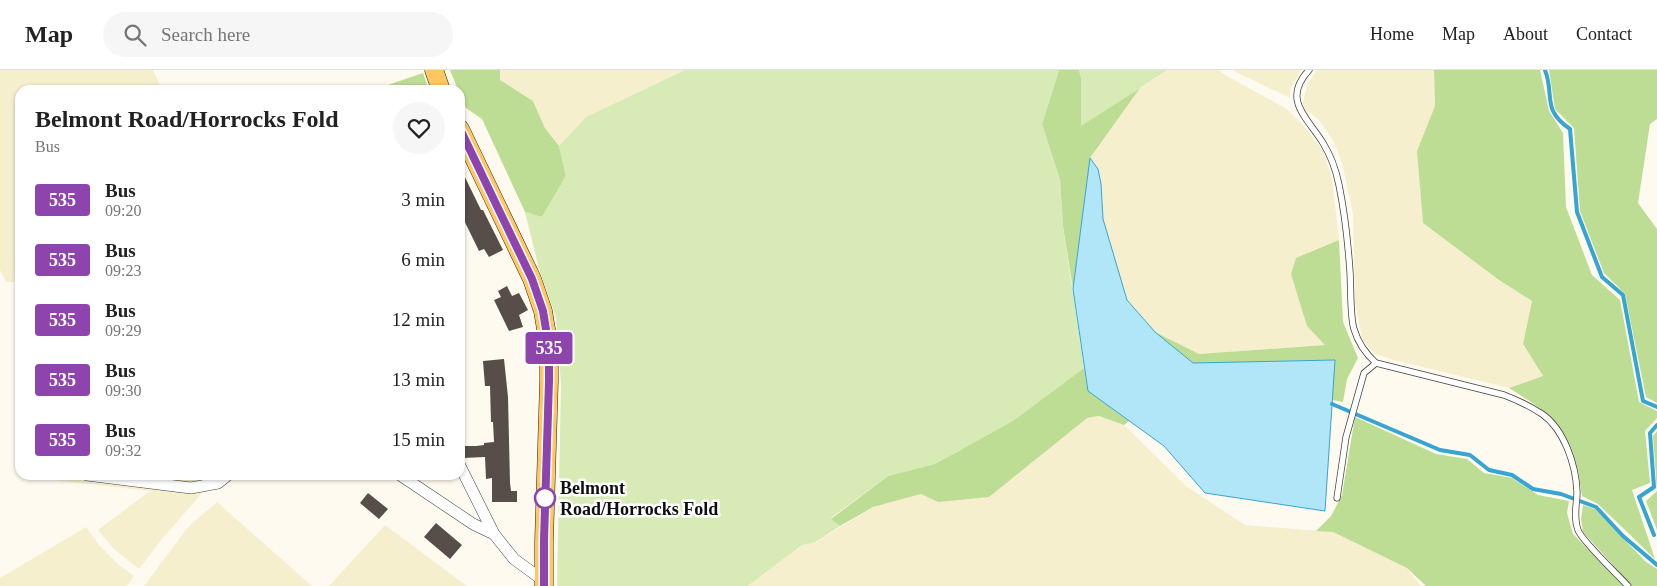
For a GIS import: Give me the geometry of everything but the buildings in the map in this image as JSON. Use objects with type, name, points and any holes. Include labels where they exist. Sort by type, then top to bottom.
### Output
[{"type":"main road","points":[[434,70],[439,85]]},
{"type":"main road","points":[[465,139],[532,279],[543,311],[549,348],[544,583]]},
{"type":"street","points":[[465,476],[494,534],[514,559],[544,583]]},
{"type":"street","points":[[126,480],[191,488],[218,483],[222,480]]},
{"type":"street","points":[[407,480],[473,524],[494,534]]},
{"type":"lane","points":[[1309,70],[1299,87],[1297,98],[1300,111],[1331,157],[1339,183],[1350,270],[1353,327],[1365,353],[1376,364],[1504,395],[1522,402],[1543,415],[1556,428],[1569,454],[1577,491],[1578,532],[1628,586]]},
{"type":"lane","points":[[1337,498],[1346,437],[1364,373],[1376,364]]},
{"type":"shaded area","points":[[0,70],[153,70],[160,85],[15,85],[15,282],[6,282],[0,270]]},
{"type":"shaded area","points":[[500,70],[685,70],[586,117],[559,146],[545,128],[533,101],[500,80]]},
{"type":"shaded area","points":[[1167,70],[1219,70],[1287,109],[1304,126],[1323,151],[1332,178],[1339,240],[1296,258],[1326,345],[1199,354],[1155,332],[1127,300],[1103,219],[1098,169],[1090,158],[1140,88]]},
{"type":"shaded area","points":[[1232,70],[1301,70],[1290,90],[1290,98]]},
{"type":"shaded area","points":[[1317,70],[1434,70],[1435,106],[1417,151],[1423,223],[1499,280],[1532,301],[1523,344],[1543,376],[1509,388],[1375,354],[1362,339],[1355,301],[1353,214],[1342,163],[1334,142],[1319,120],[1304,108],[1303,101],[1308,83]]},
{"type":"shaded area","points":[[1099,416],[1124,425],[1186,486],[1245,525],[1333,532],[1407,568],[1421,586],[748,586],[802,545],[814,543],[873,507],[921,494],[938,502],[1087,418]]},
{"type":"shaded area","points":[[52,480],[216,480],[162,539],[139,569],[114,549],[98,530],[150,491]]},
{"type":"shaded area","points":[[217,502],[312,586],[144,586],[189,526]]},
{"type":"shaded area","points":[[385,525],[467,586],[329,586]]},
{"type":"shaded area","points":[[86,527],[99,545],[119,565],[134,576],[127,586],[0,586],[0,578]]},
{"type":"green space","points":[[450,70],[500,70],[500,80],[533,101],[545,128],[559,146],[566,176],[542,217],[525,212],[482,119],[466,108],[465,85],[456,85]]},
{"type":"green space","points":[[685,70],[1059,70],[1042,124],[1060,180],[1063,226],[1084,368],[1014,421],[935,464],[888,476],[831,518],[840,526],[814,543],[802,545],[748,586],[557,586],[561,385],[556,317],[539,269],[525,212],[542,217],[566,176],[559,146],[586,117]]},
{"type":"green space","points":[[1059,70],[1079,70],[1081,78],[1081,126],[1140,88],[1090,158],[1073,289],[1063,226],[1060,180],[1042,124]]},
{"type":"green space","points":[[1079,70],[1167,70],[1081,127],[1081,78]]},
{"type":"green space","points":[[1434,70],[1540,70],[1549,111],[1563,133],[1566,207],[1592,275],[1620,300],[1639,402],[1657,411],[1657,418],[1645,431],[1650,483],[1632,490],[1655,559],[1598,504],[1582,496],[1578,472],[1565,438],[1542,410],[1509,388],[1543,376],[1523,344],[1532,301],[1499,280],[1423,223],[1417,151],[1435,106]]},
{"type":"green space","points":[[1549,70],[1657,70],[1657,119],[1650,124],[1638,203],[1657,229],[1657,403],[1646,397],[1625,294],[1604,273],[1580,211],[1574,128],[1555,109]]},
{"type":"green space","points":[[423,73],[427,85],[388,85]]},
{"type":"green space","points":[[1339,240],[1343,322],[1358,358],[1347,379],[1343,402],[1332,400],[1335,360],[1193,363],[1155,332],[1199,354],[1325,345],[1307,326],[1291,274],[1296,258]]},
{"type":"green space","points":[[1084,368],[1088,391],[1129,421],[1124,425],[1099,416],[1087,418],[989,497],[938,502],[921,494],[873,507],[840,526],[831,519],[888,476],[935,464],[1013,421]]},
{"type":"green space","points":[[1355,417],[1436,454],[1467,459],[1484,473],[1512,478],[1538,495],[1569,501],[1567,513],[1573,534],[1624,586],[1426,586],[1407,568],[1333,532],[1316,531],[1331,516],[1342,495]]},
{"type":"green space","points":[[1657,431],[1657,491],[1653,436]]},
{"type":"green space","points":[[1657,491],[1657,530],[1646,501]]},
{"type":"green space","points":[[1583,505],[1595,509],[1645,561],[1657,569],[1657,586],[1632,586],[1583,532],[1581,519]]},
{"type":"water","points":[[1090,158],[1098,169],[1103,219],[1127,300],[1155,332],[1193,363],[1335,360],[1325,511],[1205,493],[1164,446],[1088,391],[1073,289]]},
{"type":"waterway","points":[[1545,70],[1552,108],[1555,115],[1570,129],[1577,212],[1602,277],[1623,295],[1643,401],[1657,407]]},
{"type":"waterway","points":[[1332,404],[1440,450],[1470,455],[1489,470],[1512,475],[1533,489],[1561,494],[1596,507],[1623,536],[1657,565]]},
{"type":"waterway","points":[[1654,535],[1639,497],[1654,487],[1650,433],[1657,425]]},
{"type":"bus line","name":"535","points":[[465,139],[532,279],[543,311],[549,348],[544,586]]},
{"type":"place","name":"Belmont Road/Horrocks Fold","points":[[545,498]]}]
